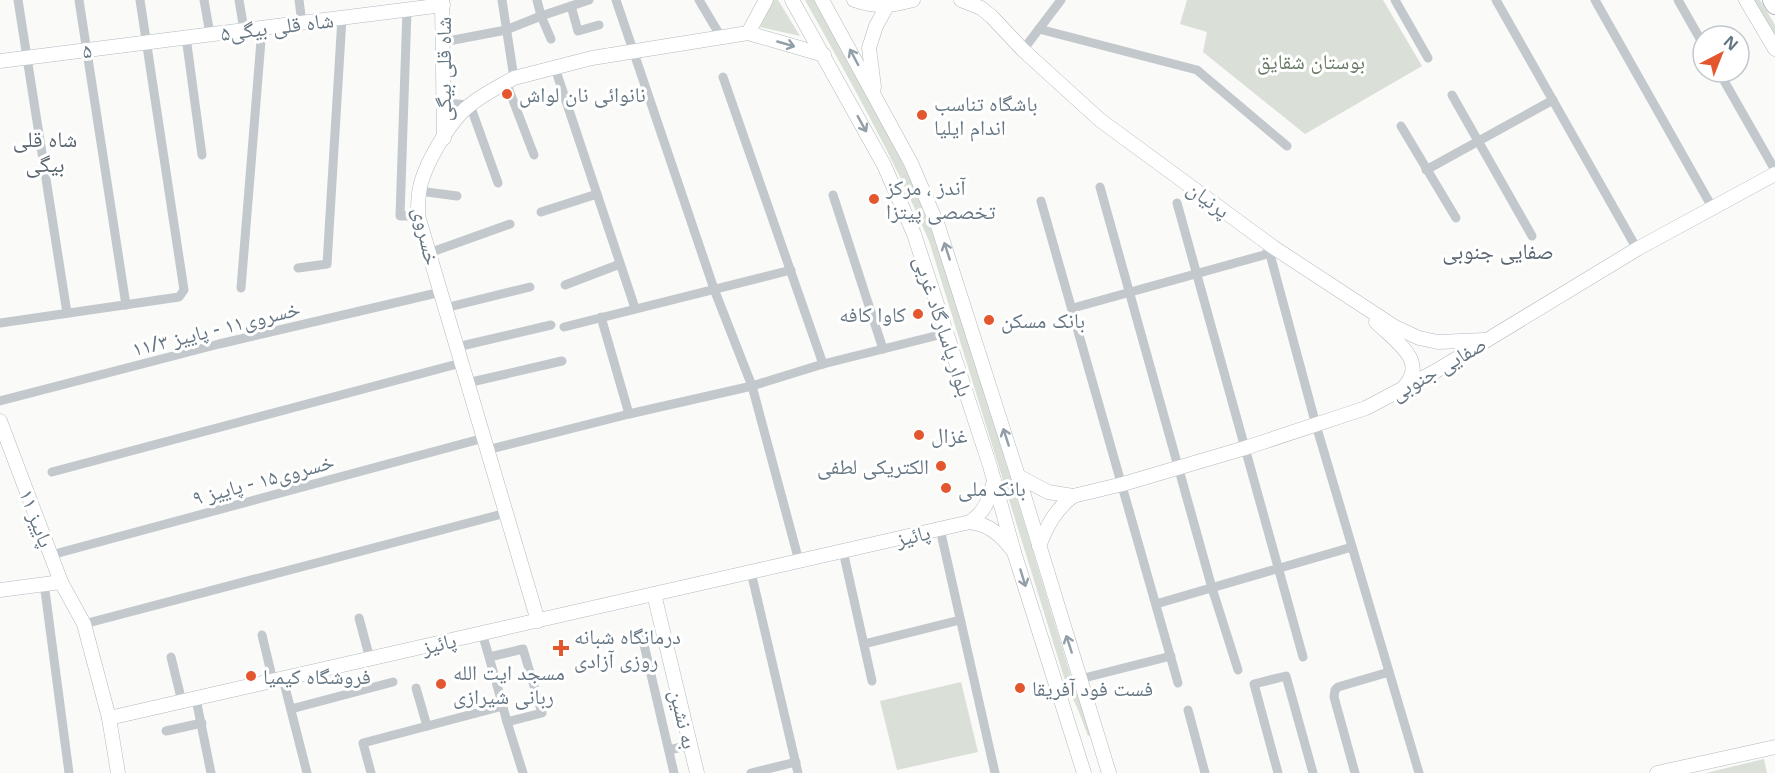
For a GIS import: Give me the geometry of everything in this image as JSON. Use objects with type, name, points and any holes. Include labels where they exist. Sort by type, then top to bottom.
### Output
[{"type":"highway","points":[[1772,0],[1775,5]]},
{"type":"street","points":[[18,0],[67,313]]},
{"type":"street","points":[[80,0],[126,305]]},
{"type":"street","points":[[0,323],[183,295],[140,0]]},
{"type":"street","points":[[204,0],[210,34]]},
{"type":"street","points":[[239,0],[244,30]]},
{"type":"street","points":[[299,0],[302,23]]},
{"type":"street","points":[[502,0],[510,80],[534,155]]},
{"type":"street","points":[[537,0],[551,39]]},
{"type":"street","points":[[443,42],[506,30],[589,0]]},
{"type":"street","points":[[616,0],[714,289],[752,387],[799,561]]},
{"type":"street","points":[[699,0],[721,37]]},
{"type":"street","points":[[766,0],[748,33],[824,55]]},
{"type":"street","name":"بلوار پاسارگاد غربی","points":[[792,0],[894,185],[914,234],[1084,773]]},
{"type":"street","name":"بلوار پاسارگاد غربی","points":[[822,0],[911,164],[938,226],[1109,773]]},
{"type":"street","points":[[854,0],[887,6],[913,0]]},
{"type":"street","name":"پرنیان","points":[[961,0],[981,8],[1100,120],[1273,247],[1395,327],[1419,338],[1438,342],[1486,339]]},
{"type":"street","points":[[1023,50],[1060,0]]},
{"type":"street","points":[[1395,0],[1428,58]]},
{"type":"street","points":[[1497,0],[1637,249]]},
{"type":"street","points":[[1678,0],[1692,24]]},
{"type":"street","points":[[1746,0],[1775,49]]},
{"type":"street","name":"شاه قلی بیگی۵","points":[[147,42],[407,10],[443,3]]},
{"type":"street","name":"شاه قلی بیگی","points":[[443,3],[444,138]]},
{"type":"street","points":[[1598,4],[1712,207]]},
{"type":"street","points":[[571,6],[578,31],[599,25]]},
{"type":"street","points":[[875,96],[869,48],[876,27],[887,6]]},
{"type":"street","points":[[407,10],[400,216],[418,216]]},
{"type":"street","points":[[298,268],[327,264],[342,18]]},
{"type":"street","points":[[241,288],[262,28]]},
{"type":"street","points":[[1039,29],[1197,70],[1287,146]]},
{"type":"street","name":"خسروى","points":[[538,621],[418,216],[418,191],[425,173],[457,118],[470,105],[510,80],[592,58],[748,33]]},
{"type":"street","points":[[186,38],[202,155]]},
{"type":"street","name":"۵","points":[[0,61],[147,42]]},
{"type":"street","points":[[555,68],[635,308]]},
{"type":"street","points":[[723,77],[823,364]]},
{"type":"street","points":[[1726,84],[1775,172]]},
{"type":"street","points":[[1452,95],[1532,236]]},
{"type":"street","points":[[1426,170],[1553,100]]},
{"type":"street","points":[[444,103],[470,105],[498,183]]},
{"type":"street","points":[[1401,126],[1455,218]]},
{"type":"street","name":"صفایی جنوبی","points":[[1073,496],[1123,484],[1245,448],[1366,408],[1402,390],[1637,249],[1775,172]]},
{"type":"street","points":[[1100,187],[1212,588],[1238,670]]},
{"type":"street","points":[[418,191],[457,196]]},
{"type":"street","points":[[541,212],[597,194]]},
{"type":"street","points":[[833,195],[883,349]]},
{"type":"street","points":[[1041,201],[1178,683]]},
{"type":"street","points":[[1177,203],[1303,657]]},
{"type":"street","points":[[429,253],[510,224]]},
{"type":"street","points":[[1073,308],[1264,255],[1273,247]]},
{"type":"street","points":[[1273,247],[1271,258],[1316,424],[1419,773]]},
{"type":"street","points":[[565,285],[620,264]]},
{"type":"street","points":[[564,327],[791,270]]},
{"type":"street","points":[[445,308],[530,287]]},
{"type":"street","name":"خسروى۱۱ - پاییز ۱۱/۳","points":[[0,401],[219,344],[441,292]]},
{"type":"street","points":[[1354,299],[1409,355],[1414,371],[1413,377],[1402,390]]},
{"type":"street","points":[[601,316],[628,414]]},
{"type":"street","points":[[457,347],[551,325]]},
{"type":"street","name":"خسروى۱۵ - پاییز ۹","points":[[51,555],[485,444],[752,387],[823,364],[947,333]]},
{"type":"street","points":[[467,383],[562,361]]},
{"type":"street","points":[[52,472],[461,363]]},
{"type":"street","name":"پاییز ۱۱","points":[[0,421],[61,582]]},
{"type":"street","points":[[1018,476],[1048,492],[1073,496]]},
{"type":"street","points":[[970,522],[981,515],[988,503],[994,482]]},
{"type":"street","points":[[1039,546],[1051,518],[1073,496]]},
{"type":"street","points":[[84,624],[506,513]]},
{"type":"street","points":[[970,522],[983,524],[993,530],[1014,552]]},
{"type":"street","name":"پائیز","points":[[108,718],[970,522]]},
{"type":"street","points":[[940,529],[995,773]]},
{"type":"street","points":[[1156,604],[1352,547]]},
{"type":"street","points":[[843,551],[872,681]]},
{"type":"street","points":[[751,572],[798,773]]},
{"type":"street","points":[[0,590],[61,582],[84,624],[108,718],[118,773]]},
{"type":"street","points":[[44,583],[69,773]]},
{"type":"street","name":"به نشین","points":[[654,594],[697,773]]},
{"type":"street","points":[[359,618],[370,659]]},
{"type":"street","points":[[864,644],[960,620]]},
{"type":"street","points":[[482,633],[523,773]]},
{"type":"street","points":[[262,635],[291,709],[307,773]]},
{"type":"street","points":[[642,636],[674,773]]},
{"type":"street","points":[[489,657],[523,649],[542,713],[507,722]]},
{"type":"street","points":[[1080,679],[1170,656]]},
{"type":"street","points":[[171,657],[182,702]]},
{"type":"street","points":[[1355,773],[1334,697],[1335,690],[1338,687],[1389,672]]},
{"type":"street","points":[[1278,773],[1254,684],[1286,676],[1313,773]]},
{"type":"street","points":[[291,709],[393,681]]},
{"type":"street","points":[[416,688],[427,726]]},
{"type":"street","points":[[196,699],[211,773]]},
{"type":"street","points":[[371,773],[363,743],[503,706]]},
{"type":"street","points":[[1188,710],[1205,773]]},
{"type":"street","points":[[166,731],[202,723]]},
{"type":"street","points":[[1076,748],[1099,740]]},
{"type":"street","points":[[669,750],[690,745]]},
{"type":"street","points":[[1656,773],[1775,747]]},
{"type":"street","points":[[751,773],[796,762]]},
{"type":"green space","points":[[773,0],[778,0],[800,36],[760,27]]},
{"type":"green space","points":[[805,0],[814,0],[900,157],[930,222],[984,390],[1072,680],[1091,734],[1088,736],[1067,687],[929,241],[886,149]]},
{"type":"green space","name":"بوستان شقایق","points":[[1187,0],[1383,0],[1422,66],[1305,134],[1203,52],[1207,32],[1180,24]]},
{"type":"green space","points":[[1753,0],[1760,0],[1775,25],[1775,39]]},
{"type":"green space","points":[[961,682],[978,752],[897,770],[880,701]]},
{"type":"green space","points":[[1764,759],[1767,773],[1706,773]]},
{"type":"place","name":"نانوائی نان لواش","points":[[507,94]]},
{"type":"place","name":"باشگاه تناسب اندام ایلیا","points":[[922,115]]},
{"type":"place","name":"آندز ، مرکز تخصصی پیتزا","points":[[874,199]]},
{"type":"place","name":"کاوا کافه","points":[[918,314]]},
{"type":"place","name":"بانک مسکن","points":[[989,320]]},
{"type":"place","name":"غزال","points":[[919,435]]},
{"type":"place","name":"الکتریکی لطفی","points":[[941,466]]},
{"type":"place","name":"بانک ملی","points":[[946,488]]},
{"type":"place","name":"درمانگاه شبانه روزی آزادی","points":[[561,648]]},
{"type":"place","name":"فروشگاه کیمیا","points":[[251,676]]},
{"type":"place","name":"مسجد ایت الله ربانی شیرازی","points":[[441,684]]},
{"type":"place","name":"فست فود آفریقا","points":[[1020,688]]},
{"type":"district","name":"شاه قلی بیگی","points":[[45,150]]},
{"type":"district","name":"صفایی جنوبی","points":[[1498,250]]}]
